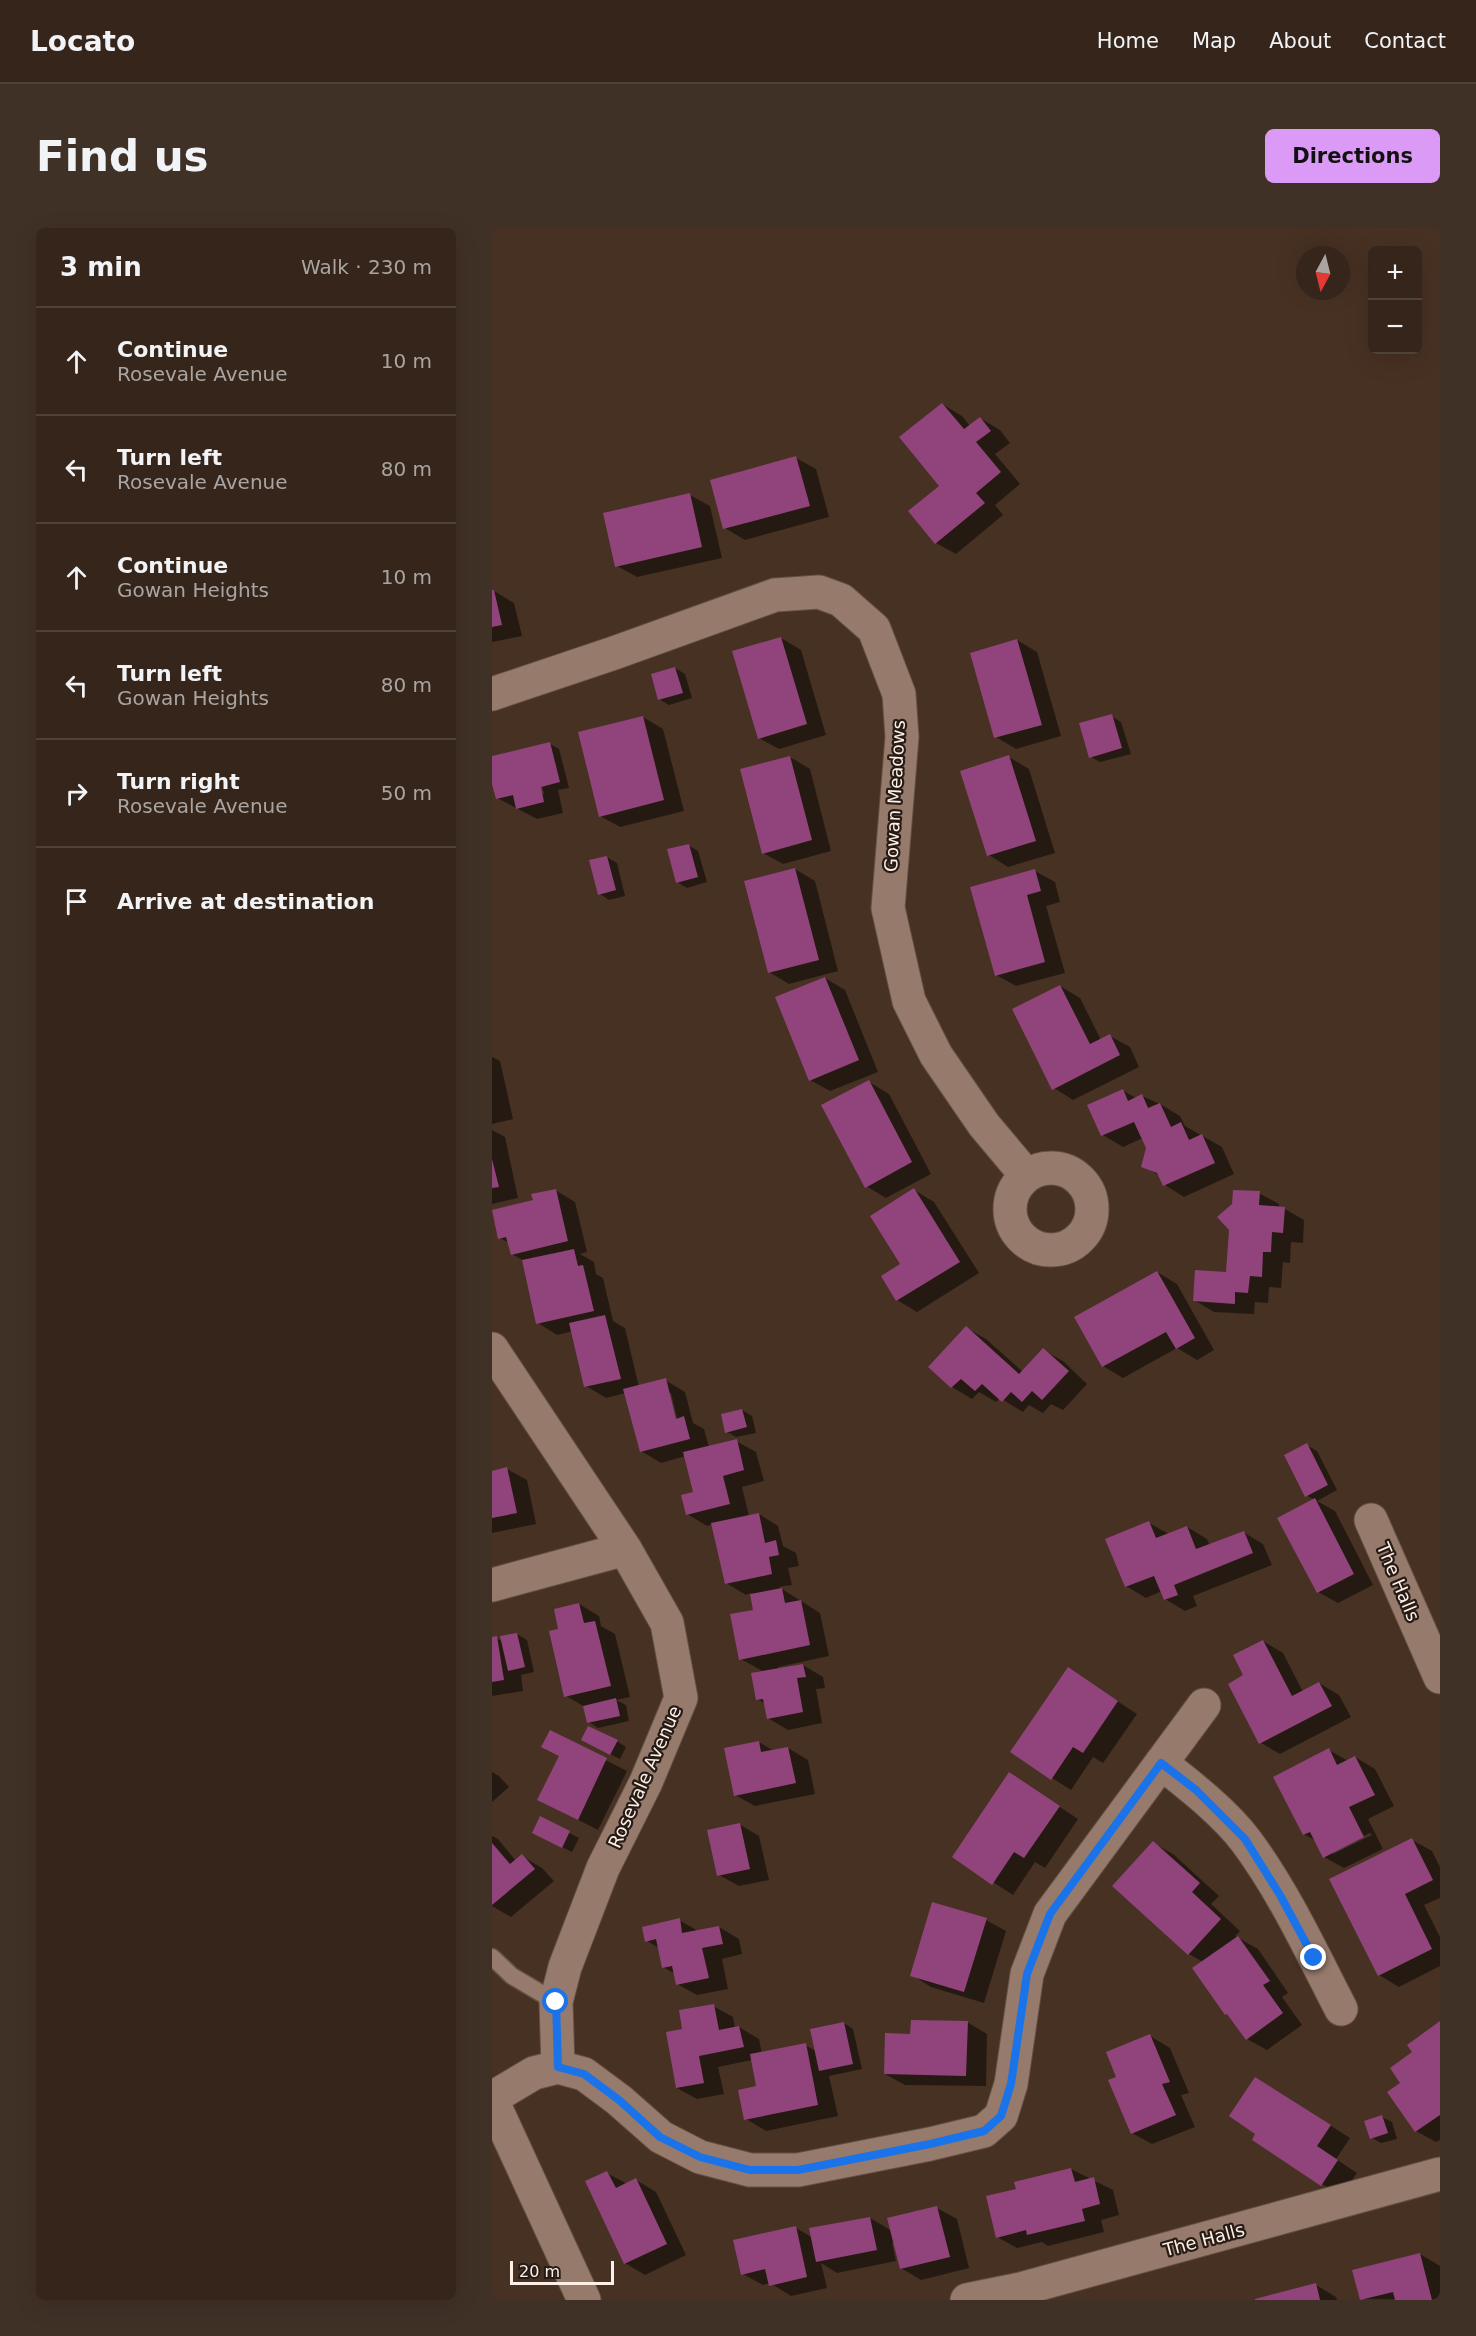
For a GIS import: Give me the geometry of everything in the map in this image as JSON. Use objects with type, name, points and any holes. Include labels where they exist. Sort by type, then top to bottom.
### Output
[{"type":"street","name":"Gowan Meadows","points":[[492,694],[775,595],[819,592],[841,600],[874,629],[899,694],[902,737],[888,908],[909,1001],[936,1055],[984,1125],[1026,1175]]},
{"type":"street","name":"Rosevale Avenue","points":[[492,1349],[625,1549],[667,1623],[681,1698],[646,1782],[603,1868],[565,1967],[556,2002],[558,2067]]},
{"type":"street","name":"The Halls","points":[[1371,1520],[1440,1677]]},
{"type":"street","points":[[492,1585],[625,1549]]},
{"type":"street","points":[[584,2300],[492,2099],[534,2073],[558,2067],[584,2074],[619,2100],[660,2137],[700,2157],[750,2170],[798,2170],[984,2131],[1001,2116],[1011,2084],[1027,1974],[1050,1914],[1204,1705]]},
{"type":"street","points":[[1161,1763],[1196,1790],[1245,1839],[1280,1895],[1341,2009]]},
{"type":"street","name":"The Halls","points":[[968,2300],[1032,2286],[1440,2174]]},
{"type":"lane","points":[[492,1957],[512,1976],[556,2002]]},
{"type":"building","points":[[942,403],[964,429],[980,417],[991,431],[976,442],[1001,472],[976,493],[985,503],[935,544],[908,511],[939,486],[899,437]]},
{"type":"building","points":[[796,456],[810,506],[723,529],[710,480]]},
{"type":"building","points":[[690,493],[702,547],[615,567],[603,513]]},
{"type":"building","points":[[492,590],[494,590],[502,625],[492,627]]},
{"type":"building","points":[[781,637],[807,724],[758,739],[732,651]]},
{"type":"building","points":[[1017,639],[1042,725],[994,738],[970,653]]},
{"type":"building","points":[[675,667],[683,693],[658,700],[651,674]]},
{"type":"building","points":[[1112,714],[1122,748],[1089,758],[1079,723]]},
{"type":"building","points":[[643,716],[664,800],[599,817],[578,732]]},
{"type":"building","points":[[550,742],[560,782],[541,787],[544,802],[516,809],[513,795],[496,799],[492,784],[492,756]]},
{"type":"building","points":[[1009,755],[1036,841],[987,856],[960,771]]},
{"type":"building","points":[[790,756],[812,840],[762,854],[740,769]]},
{"type":"building","points":[[689,844],[698,877],[676,883],[667,849]]},
{"type":"building","points":[[607,856],[616,890],[598,895],[589,860]]},
{"type":"building","points":[[795,868],[819,960],[768,973],[744,881]]},
{"type":"building","points":[[1035,869],[1041,891],[1027,895],[1045,962],[995,976],[970,887]]},
{"type":"building","points":[[825,977],[859,1060],[809,1081],[775,997]]},
{"type":"building","points":[[1060,985],[1090,1044],[1110,1034],[1120,1055],[1052,1090],[1012,1009]]},
{"type":"building","points":[[869,1080],[912,1162],[865,1188],[821,1105]]},
{"type":"building","points":[[1123,1089],[1128,1101],[1142,1094],[1148,1108],[1160,1103],[1171,1127],[1181,1122],[1189,1140],[1202,1134],[1215,1163],[1163,1186],[1157,1173],[1141,1167],[1146,1148],[1134,1122],[1101,1136],[1087,1105]]},
{"type":"building","points":[[492,1159],[499,1187],[492,1188]]},
{"type":"building","points":[[914,1188],[960,1262],[896,1301],[881,1276],[900,1264],[870,1216]]},
{"type":"building","points":[[556,1189],[568,1241],[511,1255],[506,1237],[498,1239],[492,1210],[533,1200],[531,1194]]},
{"type":"building","points":[[1233,1190],[1260,1191],[1259,1205],[1285,1207],[1283,1233],[1272,1232],[1271,1252],[1263,1252],[1262,1277],[1250,1276],[1248,1293],[1235,1292],[1235,1304],[1193,1301],[1195,1270],[1226,1272],[1229,1230],[1217,1217],[1232,1204]]},
{"type":"building","points":[[574,1249],[578,1266],[583,1265],[594,1311],[536,1324],[522,1260]]},
{"type":"building","points":[[1157,1271],[1195,1338],[1176,1349],[1166,1332],[1102,1367],[1074,1317]]},
{"type":"building","points":[[605,1315],[621,1379],[584,1387],[569,1323]]},
{"type":"building","points":[[966,1326],[1019,1374],[1043,1348],[1069,1371],[1042,1400],[1032,1391],[1022,1402],[1011,1392],[1002,1402],[982,1384],[975,1391],[961,1379],[951,1388],[928,1367]]},
{"type":"building","points":[[666,1378],[676,1419],[684,1416],[690,1439],[640,1452],[623,1389]]},
{"type":"building","points":[[742,1409],[747,1427],[725,1433],[721,1414]]},
{"type":"building","points":[[737,1439],[744,1470],[723,1476],[730,1504],[686,1515],[681,1495],[693,1492],[683,1452]]},
{"type":"building","points":[[1307,1443],[1328,1485],[1305,1497],[1284,1455]]},
{"type":"building","points":[[507,1467],[517,1513],[492,1518],[492,1471]]},
{"type":"building","points":[[1315,1498],[1354,1574],[1317,1593],[1277,1518]]},
{"type":"building","points":[[759,1513],[765,1543],[776,1540],[779,1555],[769,1557],[772,1574],[725,1584],[711,1523]]},
{"type":"building","points":[[1149,1521],[1156,1538],[1187,1526],[1196,1549],[1244,1531],[1253,1553],[1174,1585],[1178,1595],[1164,1600],[1154,1576],[1125,1587],[1105,1539]]},
{"type":"building","points":[[782,1588],[785,1603],[801,1600],[810,1645],[739,1660],[730,1614],[753,1610],[750,1594]]},
{"type":"building","points":[[579,1603],[584,1623],[595,1621],[611,1686],[564,1697],[549,1631],[558,1629],[554,1609]]},
{"type":"building","points":[[517,1633],[525,1667],[508,1671],[500,1636]]},
{"type":"building","points":[[497,1636],[504,1680],[492,1682],[492,1637]]},
{"type":"building","points":[[1263,1640],[1292,1696],[1319,1682],[1332,1706],[1259,1744],[1228,1684],[1243,1675],[1233,1655]]},
{"type":"building","points":[[803,1664],[806,1677],[797,1678],[803,1712],[767,1719],[763,1699],[756,1700],[751,1673]]},
{"type":"building","points":[[1068,1667],[1118,1701],[1083,1753],[1073,1747],[1051,1780],[1010,1752]]},
{"type":"building","points":[[616,1698],[620,1716],[587,1723],[583,1706]]},
{"type":"building","points":[[588,1726],[618,1740],[610,1755],[581,1740]]},
{"type":"building","points":[[550,1730],[607,1758],[578,1820],[537,1800],[559,1756],[541,1747]]},
{"type":"building","points":[[759,1741],[761,1752],[788,1747],[796,1783],[734,1796],[724,1748]]},
{"type":"building","points":[[1329,1748],[1337,1765],[1355,1756],[1375,1795],[1349,1807],[1364,1837],[1323,1858],[1310,1832],[1303,1835],[1273,1777]]},
{"type":"building","points":[[1009,1772],[1060,1806],[1024,1858],[1014,1852],[992,1885],[952,1857]]},
{"type":"building","points":[[540,1816],[570,1831],[562,1848],[532,1833]]},
{"type":"building","points":[[740,1823],[750,1869],[717,1876],[707,1830]]},
{"type":"building","points":[[1412,1838],[1433,1880],[1405,1894],[1432,1949],[1378,1976],[1329,1879]]},
{"type":"building","points":[[1153,1841],[1200,1883],[1192,1892],[1221,1919],[1188,1955],[1112,1886]]},
{"type":"building","points":[[492,1843],[510,1864],[522,1854],[535,1869],[492,1905]]},
{"type":"building","points":[[932,1902],[987,1918],[964,1992],[910,1976]]},
{"type":"building","points":[[680,1918],[682,1933],[719,1926],[723,1944],[702,1948],[709,1978],[676,1985],[672,1966],[662,1968],[656,1939],[645,1942],[642,1927]]},
{"type":"building","points":[[1238,1936],[1270,1981],[1263,1985],[1283,2013],[1246,2040],[1227,2014],[1225,2015],[1192,1968]]},
{"type":"building","points":[[714,2004],[719,2030],[739,2026],[744,2047],[699,2056],[704,2083],[676,2088],[666,2032],[682,2029],[679,2010]]},
{"type":"building","points":[[911,2020],[968,2021],[966,2076],[884,2074],[885,2033],[910,2034]]},
{"type":"building","points":[[1440,2021],[1440,2115],[1415,2132],[1387,2092],[1400,2083],[1390,2068],[1412,2052],[1407,2045]]},
{"type":"building","points":[[844,2022],[853,2064],[819,2071],[810,2029]]},
{"type":"building","points":[[1150,2034],[1170,2082],[1162,2084],[1176,2115],[1131,2134],[1108,2080],[1116,2077],[1106,2052]]},
{"type":"building","points":[[806,2043],[818,2105],[744,2120],[738,2090],[756,2086],[750,2054]]},
{"type":"building","points":[[1255,2077],[1331,2125],[1317,2146],[1338,2160],[1321,2186],[1252,2140],[1255,2134],[1229,2116]]},
{"type":"building","points":[[1382,2115],[1388,2133],[1370,2139],[1364,2121]]},
{"type":"building","points":[[1071,2168],[1075,2182],[1094,2177],[1100,2204],[1082,2209],[1085,2221],[1027,2235],[1026,2230],[996,2238],[986,2196],[1016,2189],[1014,2182]]},
{"type":"building","points":[[607,2171],[616,2188],[636,2178],[667,2244],[624,2264],[585,2181]]},
{"type":"building","points":[[937,2206],[950,2257],[900,2269],[887,2218]]},
{"type":"building","points":[[870,2217],[877,2250],[816,2262],[809,2228]]},
{"type":"building","points":[[796,2226],[807,2277],[769,2286],[765,2269],[741,2275],[733,2240]]},
{"type":"building","points":[[1420,2253],[1432,2300],[1395,2300],[1393,2292],[1360,2300],[1352,2270]]},
{"type":"building","points":[[1316,2283],[1320,2300],[1255,2300],[1255,2299]]},
{"type":"route","points":[[556,2002],[558,2067],[584,2074],[619,2100],[660,2137],[700,2157],[750,2170],[798,2170],[984,2131],[1001,2116],[1011,2084],[1027,1974],[1050,1914],[1161,1763],[1196,1790],[1245,1839],[1280,1895],[1314,1958]]}]
